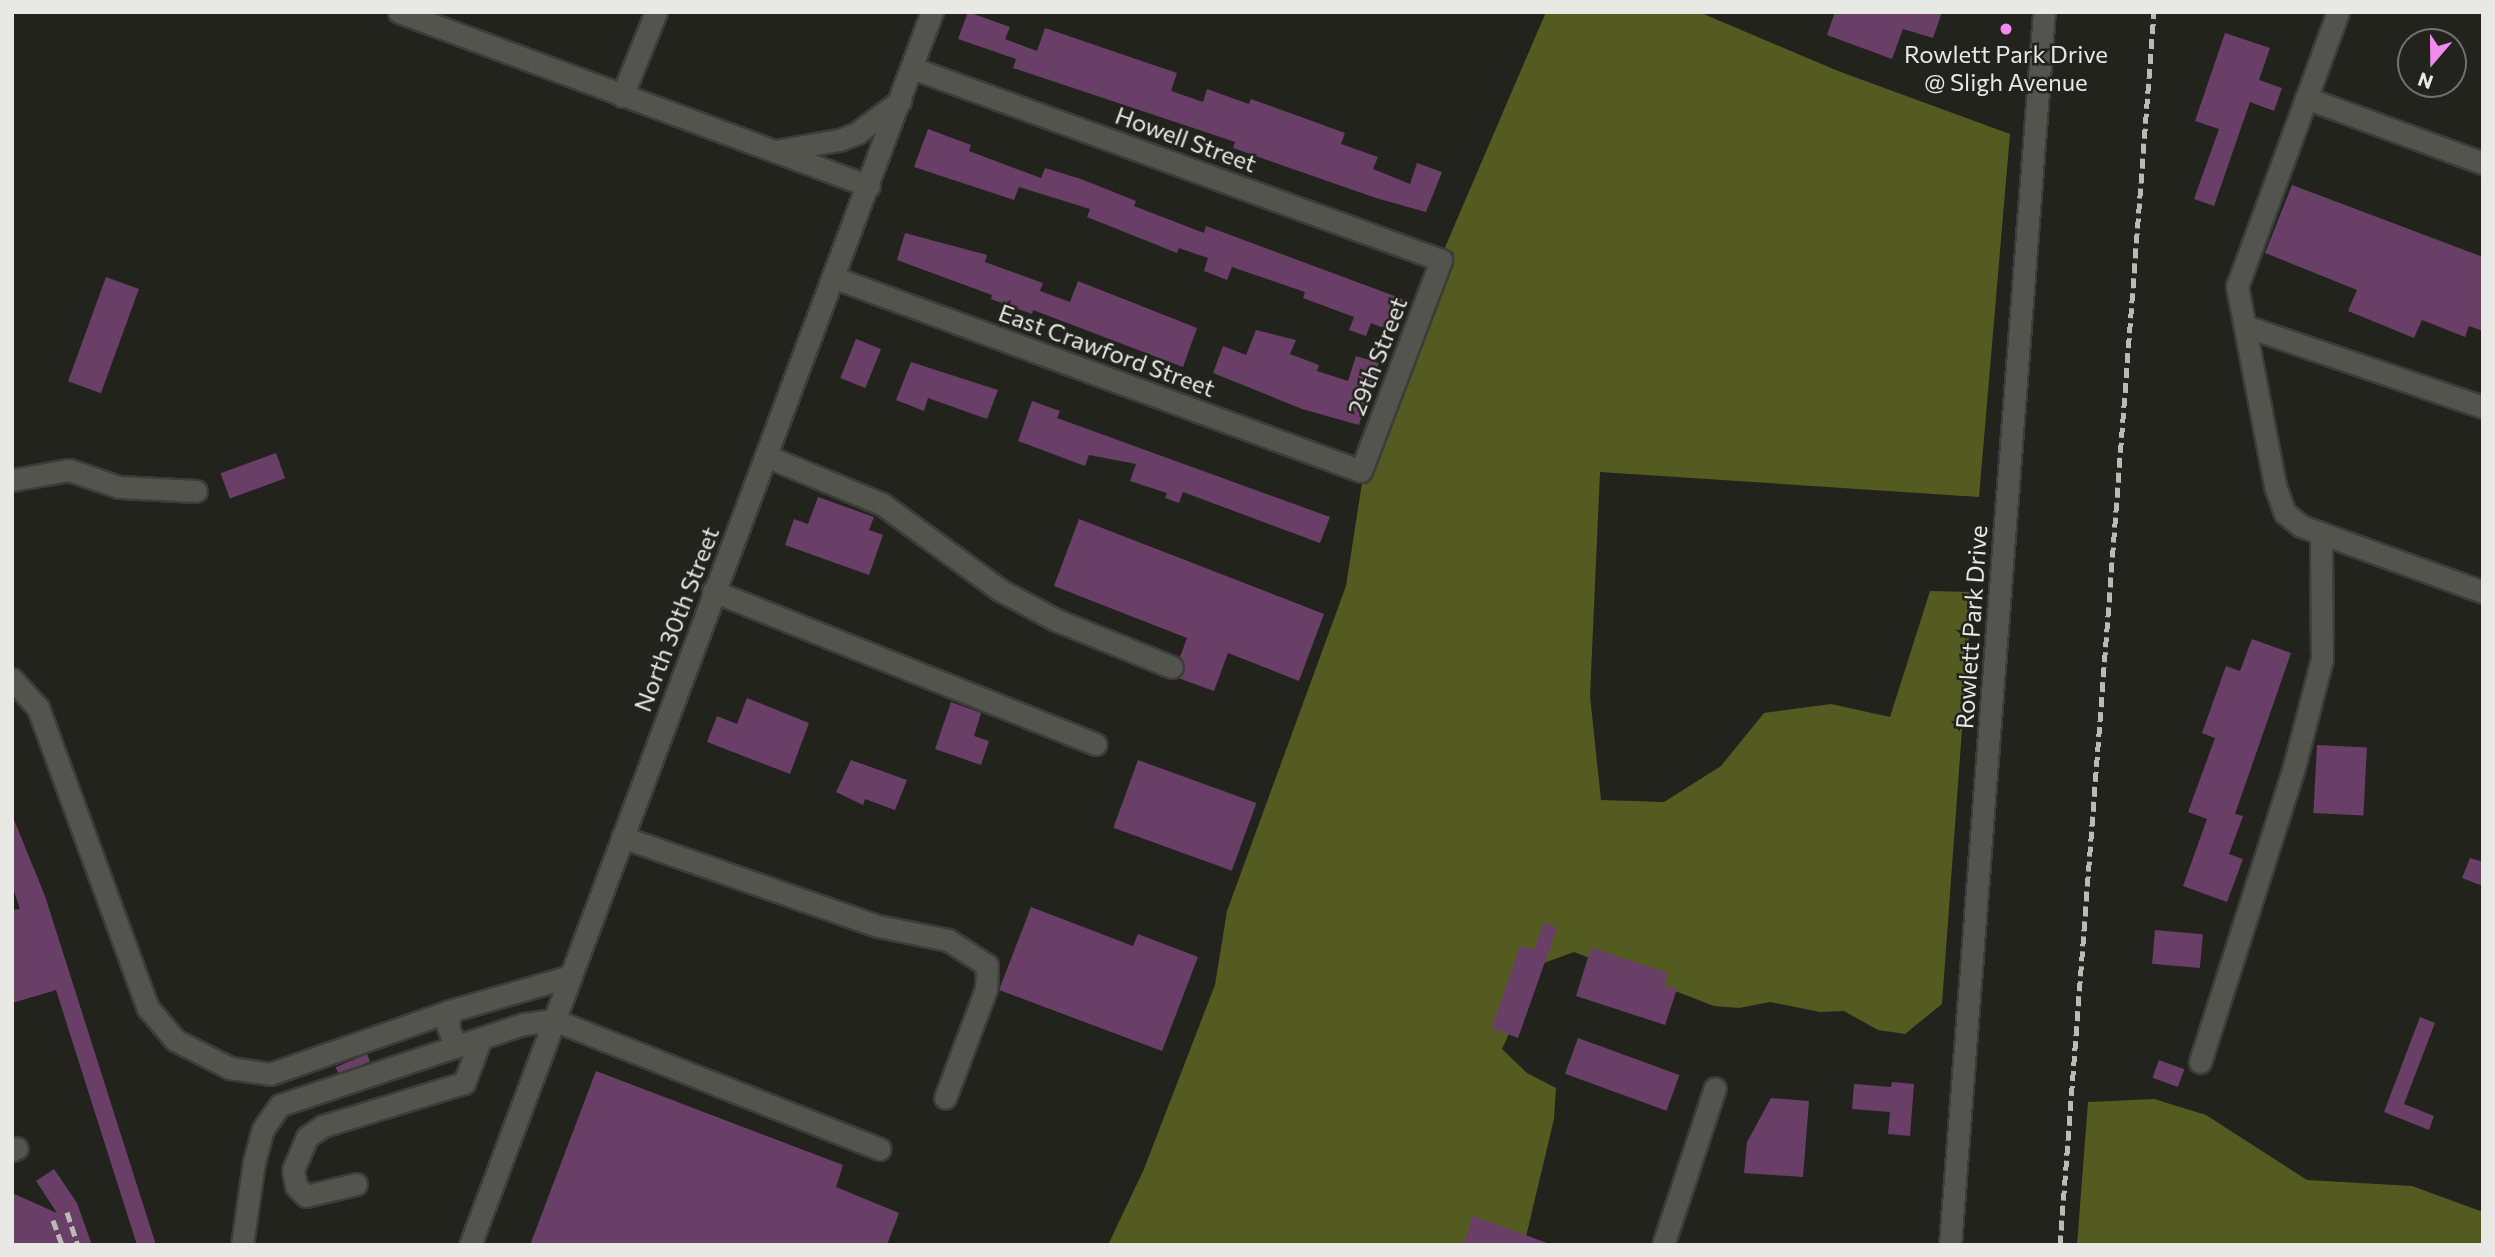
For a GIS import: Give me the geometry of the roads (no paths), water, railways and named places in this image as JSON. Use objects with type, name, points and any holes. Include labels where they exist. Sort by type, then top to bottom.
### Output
[{"type":"street","points":[[398,12],[869,186]]},
{"type":"street","points":[[622,96],[656,12]]},
{"type":"street","name":"North 30th Street","points":[[470,1245],[713,591],[835,278],[932,12]]},
{"type":"street","name":"Rowlett Park Drive","points":[[1950,1245],[2044,12]]},
{"type":"street","points":[[2338,12],[2237,286],[2280,503],[2293,521],[2321,534],[2483,592]]},
{"type":"street","name":"Howell Street","points":[[912,68],[1441,260]]},
{"type":"street","points":[[2306,98],[2483,163]]},
{"type":"street","points":[[774,151],[848,136],[900,101]]},
{"type":"street","name":"29th Street","points":[[1361,471],[1441,260]]},
{"type":"street","name":"East Crawford Street","points":[[835,278],[1361,471]]},
{"type":"street","points":[[2245,326],[2483,407]]},
{"type":"street","points":[[766,456],[882,504],[1000,590],[1056,620],[1172,667]]},
{"type":"street","points":[[12,480],[69,470],[119,487],[196,491]]},
{"type":"street","points":[[2200,1062],[2293,771],[2322,659],[2321,534]]},
{"type":"street","points":[[713,591],[1095,744]]},
{"type":"street","points":[[12,679],[43,719],[148,1008],[175,1040],[230,1068],[270,1074],[450,1012],[570,976]]},
{"type":"street","points":[[622,837],[878,926],[948,940],[987,965],[986,989],[945,1098]]},
{"type":"street","points":[[450,1012],[448,1027],[456,1046]]},
{"type":"street","points":[[242,1245],[254,1161],[263,1129],[280,1105],[481,1038],[554,1020],[879,1149]]},
{"type":"street","points":[[356,1184],[306,1196],[296,1186],[293,1170],[307,1137],[323,1126],[464,1083],[481,1038]]},
{"type":"street","points":[[1663,1245],[1715,1088]]},
{"type":"railway","points":[[2060,1245],[2154,12]]},
{"type":"railway","points":[[67,1212],[78,1245]]},
{"type":"railway","points":[[53,1220],[62,1245]]},
{"type":"place","name":"Rowlett Park Drive @ Sligh Avenue","points":[[2006,29]]}]
